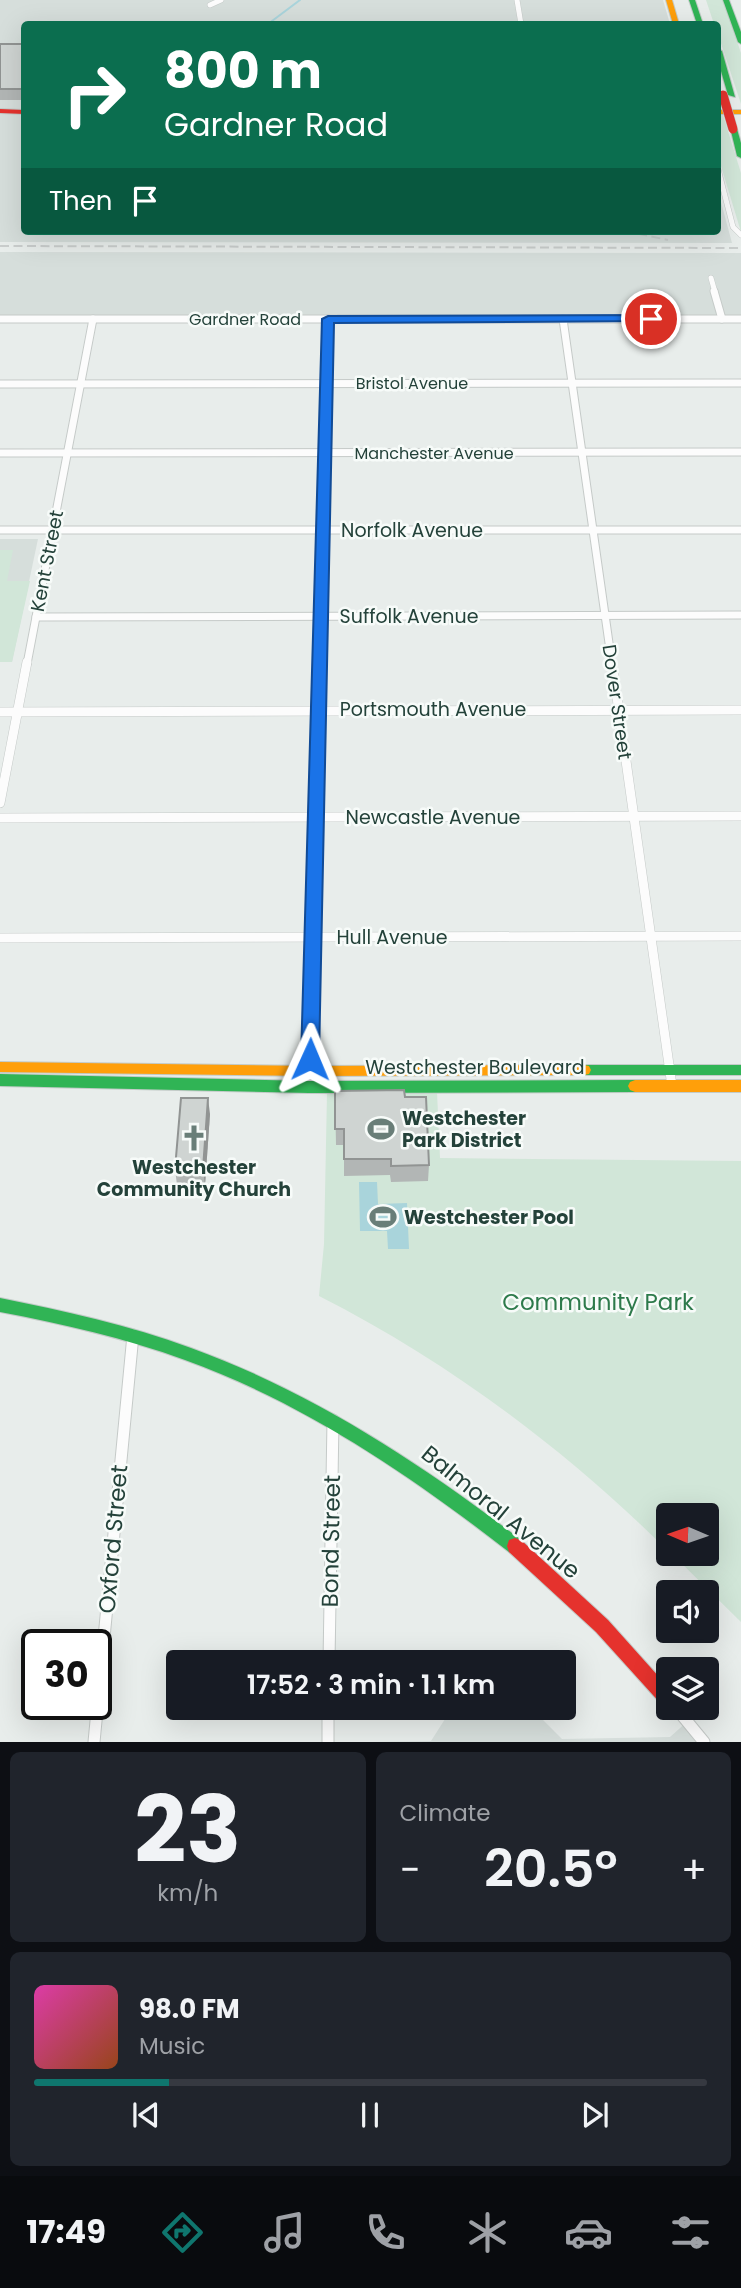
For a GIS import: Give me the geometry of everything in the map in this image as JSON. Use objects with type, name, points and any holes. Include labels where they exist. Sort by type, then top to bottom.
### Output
[{"type":"street","points":[[210,5],[221,0]]},
{"type":"street","points":[[517,0],[520,21]]},
{"type":"street","points":[[669,0],[675,21]]},
{"type":"street","points":[[692,0],[699,21]]},
{"type":"street","points":[[701,0],[708,21]]},
{"type":"street","points":[[726,0],[738,26],[741,42]]},
{"type":"street","points":[[721,66],[737,127],[741,156]]},
{"type":"street","points":[[721,84],[727,95]]},
{"type":"street","points":[[0,111],[21,111]]},
{"type":"street","points":[[721,112],[741,112]]},
{"type":"street","points":[[721,181],[733,228],[741,235]]},
{"type":"street","points":[[711,278],[722,319]]},
{"type":"street","name":"Gardner Road","points":[[0,319],[741,319]]},
{"type":"street","name":"Kent Street","points":[[0,803],[93,319]]},
{"type":"street","points":[[309,1087],[328,319]]},
{"type":"street","name":"Dover Street","points":[[563,319],[672,1086]]},
{"type":"street","name":"Bristol Avenue","points":[[0,384],[741,383]]},
{"type":"street","name":"Manchester Avenue","points":[[0,453],[741,453]]},
{"type":"street","name":"Norfolk Avenue","points":[[0,530],[741,530]]},
{"type":"street","name":"Suffolk Avenue","points":[[36,617],[741,615]]},
{"type":"street","name":"Portsmouth Avenue","points":[[0,712],[318,709],[741,710]]},
{"type":"street","name":"Newcastle Avenue","points":[[0,818],[741,816]]},
{"type":"street","name":"Hull Avenue","points":[[0,938],[741,936]]},
{"type":"street","name":"Westchester Boulevard","points":[[0,1067],[310,1071],[741,1070]]},
{"type":"street","name":"Westchester Boulevard","points":[[0,1080],[309,1087],[741,1086]]},
{"type":"street","name":"Balmoral Avenue","points":[[0,1305],[79,1320],[133,1335],[223,1367],[333,1420],[396,1458],[505,1538],[612,1637],[656,1686]]},
{"type":"street","name":"Oxford Street","points":[[94,1742],[133,1335]]},
{"type":"street","name":"Bond Street","points":[[329,1650],[333,1420]]},
{"type":"street","points":[[328,1720],[328,1742]]},
{"type":"street","points":[[686,1720],[704,1742]]},
{"type":"shaded area","points":[[0,0],[663,0],[669,21],[21,21],[21,235],[721,235],[721,202],[732,243],[0,242]]},
{"type":"shaded area","points":[[0,252],[741,253],[741,316],[0,316]]},
{"type":"shaded area","points":[[0,539],[38,539],[12,662],[0,662]]},
{"type":"shaded area","points":[[444,1720],[543,1720],[562,1739],[670,1737],[689,1720],[708,1742],[369,1742],[431,1741]]},
{"type":"green space","points":[[706,0],[723,0],[741,53],[741,104],[721,43],[721,21],[713,21]]},
{"type":"green space","points":[[721,115],[741,173],[741,232],[721,166]]},
{"type":"green space","points":[[0,550],[13,550],[7,581],[30,581],[12,662],[0,662]]},
{"type":"green space","name":"Community Park","points":[[437,1092],[440,1158],[741,1161],[741,1622],[719,1600],[719,1580],[698,1580],[684,1566],[719,1566],[719,1503],[656,1503],[656,1539],[588,1477],[504,1410],[414,1349],[319,1296],[324,1244],[327,1093]]},
{"type":"water","name":"Westchester Pool","points":[[359,1182],[377,1182],[378,1204],[407,1203],[409,1249],[388,1249],[387,1231],[360,1231]]},
{"type":"building","points":[[0,44],[21,44],[21,89],[0,89]]},
{"type":"building","name":"Westchester Park District","points":[[404,1090],[405,1097],[426,1097],[429,1165],[391,1166],[391,1159],[344,1159],[344,1129],[335,1129],[335,1091]]},
{"type":"building","name":"Westchester Community Church","points":[[181,1098],[208,1098],[203,1169],[175,1169]]},
{"type":"waterway","points":[[272,21],[300,0]]},
{"type":"railway","points":[[644,235],[668,240]]},
{"type":"railway","points":[[0,246],[741,248]]},
{"type":"traffic: fast","points":[[692,0],[699,21]]},
{"type":"traffic: fast","points":[[726,0],[741,42]]},
{"type":"traffic: fast","points":[[721,60],[732,95]]},
{"type":"traffic: fast","points":[[733,129],[741,156]]},
{"type":"traffic: fast","points":[[584,1070],[741,1070]]},
{"type":"traffic: fast","points":[[0,1080],[309,1087],[635,1086]]},
{"type":"traffic: fast","points":[[0,1305],[73,1320],[144,1339],[191,1355],[278,1392],[320,1414],[400,1463],[515,1546]]},
{"type":"traffic: slow","points":[[669,0],[675,21]]},
{"type":"traffic: slow","points":[[721,112],[741,112]]},
{"type":"traffic: slow","points":[[0,1067],[310,1071],[584,1070]]},
{"type":"traffic: slow","points":[[635,1086],[741,1086]]},
{"type":"traffic: jam","points":[[723,95],[733,129]]},
{"type":"traffic: jam","points":[[0,111],[21,112]]},
{"type":"traffic: jam","points":[[515,1546],[602,1626],[656,1686]]},
{"type":"place","name":"Westchester Park District","points":[[381,1129]]},
{"type":"place","name":"Westchester Community Church","points":[[194,1138]]},
{"type":"place","name":"Westchester Pool","points":[[383,1217]]},
{"type":"route","points":[[310,1059],[328,319],[651,319]]}]
